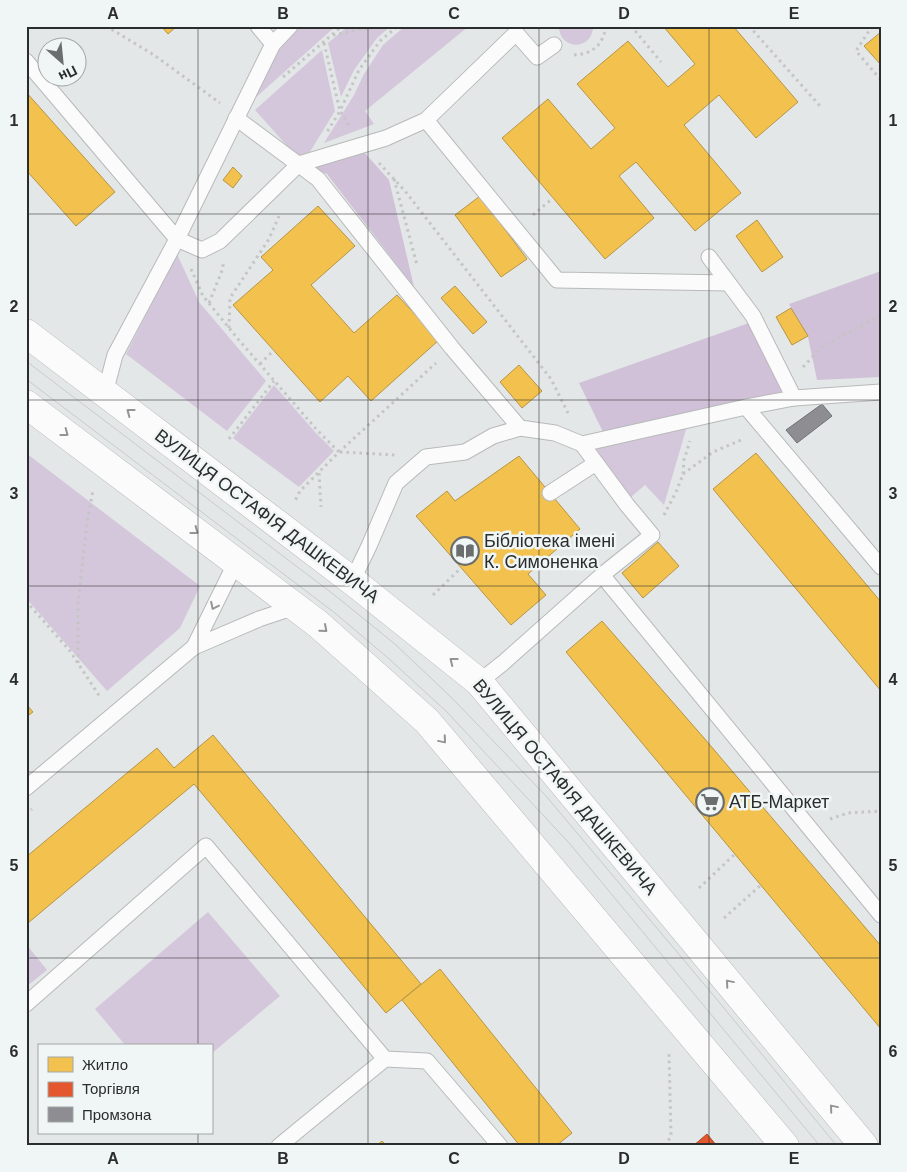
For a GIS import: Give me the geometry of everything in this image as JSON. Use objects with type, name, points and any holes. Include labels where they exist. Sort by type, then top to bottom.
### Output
[{"type":"street","name":"ВУЛИЦЯ ОСТАФІЯ ДАШКЕВИЧА","points":[[26,333],[355,583],[479,682],[864,1146]]},
{"type":"street","points":[[26,404],[318,624],[428,721],[785,1146]]},
{"type":"lane","points":[[258,26],[273,44]]},
{"type":"lane","points":[[105,393],[115,355],[177,239],[273,44],[290,26]]},
{"type":"lane","points":[[26,62],[177,239],[202,250],[220,240],[299,164],[386,138],[426,120],[516,33],[537,57],[554,45]]},
{"type":"lane","points":[[236,118],[318,179],[452,348],[520,428]]},
{"type":"lane","points":[[426,120],[557,280],[728,283]]},
{"type":"lane","points":[[709,257],[752,316],[791,391]]},
{"type":"lane","points":[[582,444],[746,407],[791,391],[881,392]]},
{"type":"lane","points":[[746,407],[881,567]]},
{"type":"lane","points":[[355,583],[354,575],[369,546],[396,483],[426,457],[465,452],[493,436],[520,428],[555,433],[582,444],[627,506],[652,535],[602,575],[479,682]]},
{"type":"lane","points":[[550,493],[596,463]]},
{"type":"lane","points":[[194,647],[236,562]]},
{"type":"lane","points":[[602,575],[881,914]]},
{"type":"lane","points":[[26,788],[194,647],[259,619],[296,607]]},
{"type":"lane","points":[[26,1004],[206,846],[385,1059]]},
{"type":"lane","points":[[279,1146],[385,1059],[427,1061],[500,1146]]},
{"type":"path","points":[[106,26],[154,55],[222,105],[236,118]]},
{"type":"path","points":[[280,80],[342,26]]},
{"type":"path","points":[[332,35],[378,26]]},
{"type":"path","points":[[340,111],[359,70],[380,42],[398,26]]},
{"type":"path","points":[[631,26],[661,62]]},
{"type":"path","points":[[749,26],[820,106]]},
{"type":"path","points":[[872,26],[856,51],[881,80]]},
{"type":"path","points":[[324,43],[340,111],[362,145],[405,191],[551,379],[582,444]]},
{"type":"path","points":[[394,179],[417,265]]},
{"type":"path","points":[[516,229],[553,198]]},
{"type":"path","points":[[229,329],[230,298],[269,240],[279,216]]},
{"type":"path","points":[[177,239],[203,296],[316,430],[339,452],[426,457]]},
{"type":"path","points":[[209,303],[223,268],[220,240]]},
{"type":"path","points":[[791,391],[822,347],[881,315]]},
{"type":"path","points":[[300,491],[339,452],[452,348]]},
{"type":"path","points":[[260,364],[274,350]]},
{"type":"path","points":[[228,439],[274,381]]},
{"type":"path","points":[[652,535],[678,490],[683,474],[684,460],[697,418]]},
{"type":"path","points":[[683,474],[713,452],[741,440],[760,424]]},
{"type":"path","points":[[319,472],[321,507]]},
{"type":"path","points":[[78,663],[78,603],[87,523],[93,490]]},
{"type":"path","points":[[433,595],[461,568]]},
{"type":"path","points":[[26,601],[70,651],[112,716]]},
{"type":"path","points":[[808,826],[848,813],[881,811]]},
{"type":"path","points":[[699,888],[735,854]]},
{"type":"path","points":[[724,918],[761,885]]},
{"type":"path","points":[[665,1146],[671,1136],[668,1046]]},
{"type":"shaded area","points":[[296,26],[336,26],[254,99],[278,46]]},
{"type":"shaded area","points":[[348,26],[391,26],[377,38],[354,70],[341,97],[328,43]]},
{"type":"shaded area","points":[[405,26],[469,26],[365,111],[374,124],[324,143],[383,45]]},
{"type":"shaded area","points":[[559,26],[593,26],[592,34],[588,40],[576,45],[564,40],[560,34]]},
{"type":"shaded area","points":[[322,50],[335,111],[308,155],[297,157],[255,110]]},
{"type":"shaded area","points":[[362,150],[389,180],[414,287],[327,174],[309,166]]},
{"type":"shaded area","points":[[177,254],[199,302],[266,381],[227,431],[126,354]]},
{"type":"shaded area","points":[[881,271],[881,377],[817,380],[808,337],[789,304]]},
{"type":"shaded area","points":[[749,323],[783,394],[603,432],[579,383]]},
{"type":"shaded area","points":[[274,385],[334,451],[299,487],[233,438]]},
{"type":"shaded area","points":[[687,426],[664,505],[645,485],[631,497],[591,446]]},
{"type":"shaded area","points":[[26,453],[200,586],[180,628],[107,691],[26,598]]},
{"type":"shaded area","points":[[208,912],[280,996],[212,1053],[212,1044],[124,1044],[95,1009]]},
{"type":"shaded area","points":[[26,944],[47,970],[26,987]]},
{"type":"building: Житло","points":[[161,26],[177,26],[168,34]]},
{"type":"building: Житло","points":[[663,26],[733,26],[798,102],[756,138],[719,95],[684,125],[741,193],[695,231],[636,162],[619,176],[654,218],[605,259],[502,138],[548,99],[591,149],[615,128],[577,84],[628,41],[668,87],[695,64]]},
{"type":"building: Житло","points":[[881,32],[881,65],[864,46]]},
{"type":"building: Житло","points":[[26,92],[115,192],[76,226],[26,170]]},
{"type":"building: Житло","points":[[233,167],[242,176],[233,188],[223,180]]},
{"type":"building: Житло","points":[[480,196],[527,259],[501,277],[455,215]]},
{"type":"building: Житло","points":[[318,206],[355,246],[311,285],[354,333],[397,295],[439,340],[371,401],[348,376],[320,402],[233,305],[273,270],[261,257]]},
{"type":"building: Житло","points":[[757,220],[783,257],[762,272],[736,236]]},
{"type":"building: Житло","points":[[455,286],[487,322],[473,334],[441,298]]},
{"type":"building: Житло","points":[[791,308],[808,336],[792,345],[776,317]]},
{"type":"building: Житло","points":[[519,365],[542,391],[522,408],[500,382]]},
{"type":"building: Житло","points":[[756,453],[881,602],[881,691],[713,489]]},
{"type":"building: Житло","points":[[519,456],[580,529],[528,574],[546,595],[511,625],[416,516],[447,491],[455,501]]},
{"type":"building: Житло","points":[[658,542],[679,566],[643,598],[622,573]]},
{"type":"building: Житло","points":[[602,621],[881,946],[881,1029],[566,652]]},
{"type":"building: Житло","points":[[26,704],[33,712],[26,717]]},
{"type":"building: Житло","points":[[213,735],[421,984],[386,1013],[194,784],[28,923],[26,921],[26,857],[157,748],[174,768]]},
{"type":"building: Житло","points":[[440,969],[572,1133],[556,1146],[520,1146],[402,1000]]},
{"type":"building: Житло","points":[[382,1141],[387,1146],[376,1146]]},
{"type":"building: Торгівля","points":[[707,1134],[717,1146],[693,1146]]},
{"type":"building: Промзона","points":[[822,404],[832,416],[797,443],[786,430]]},
{"type":"tram line","points":[[26,361],[337,597],[396,645],[453,699],[546,796],[837,1146]]},
{"type":"tram line","points":[[26,379],[335,613],[446,711],[570,844],[820,1146]]},
{"type":"place","name":"Бібліотека імені К. Симоненка","points":[[465,551]]},
{"type":"place","name":"АТБ-Маркет","points":[[710,802]]}]
